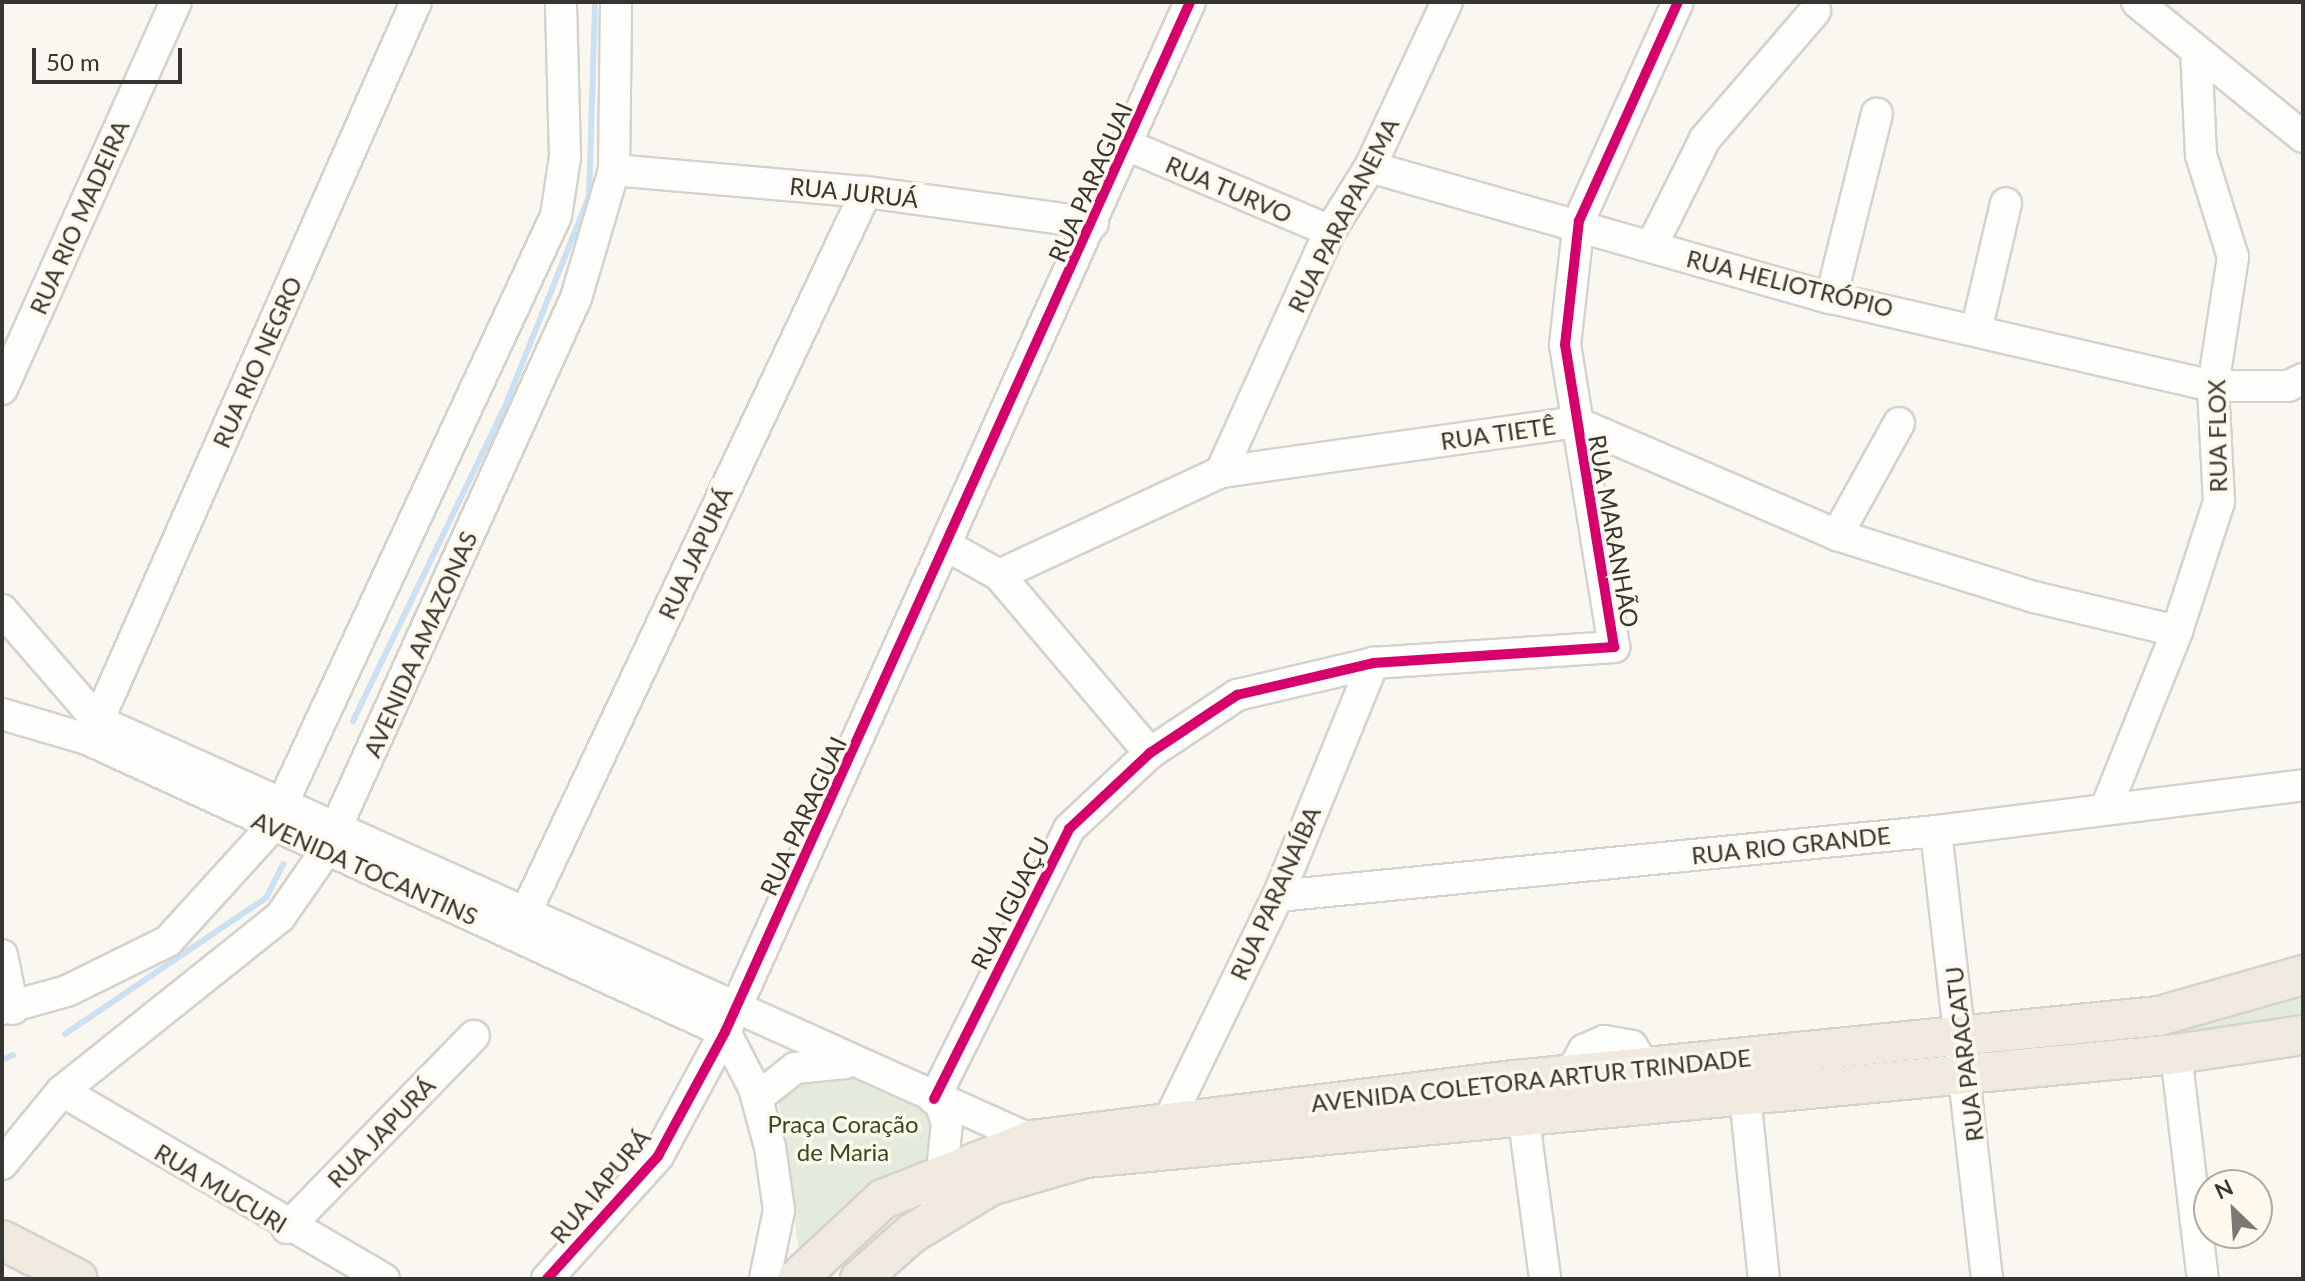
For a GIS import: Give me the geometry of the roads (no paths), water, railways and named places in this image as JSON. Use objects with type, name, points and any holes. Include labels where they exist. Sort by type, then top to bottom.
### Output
[{"type":"main road","name":"AVENIDA COLETORA ARTUR TRINDADE","points":[[797,1279],[883,1199],[942,1171],[1032,1140],[1169,1120],[1515,1080],[2159,1016],[2303,975]]},
{"type":"main road","name":"AVENIDA COLETORA ARTUR TRINDADE","points":[[863,1278],[911,1234],[990,1186],[1086,1158],[1969,1075],[2176,1054],[2303,1035]]},
{"type":"main road","points":[[2,1240],[78,1279]]},
{"type":"main road","points":[[2,1269],[25,1279]]},
{"type":"street","name":"RUA RIO MADEIRA","points":[[2,389],[176,2]]},
{"type":"street","name":"RUA RIO NEGRO","points":[[92,730],[416,2]]},
{"type":"street","points":[[2,955],[8,1009],[168,941],[278,814],[556,216],[565,157],[561,2]]},
{"type":"street","name":"AVENIDA AMAZONAS","points":[[2,1164],[62,1091],[280,917],[331,840],[576,298],[614,170],[616,2]]},
{"type":"street","name":"RUA PARAGUAI","points":[[730,1021],[949,547],[1129,146],[1190,2]]},
{"type":"street","name":"RUA PARAPANEMA","points":[[1221,472],[1330,231],[1370,167],[1447,2]]},
{"type":"street","name":"RUA MARANHÃO","points":[[1614,647],[1575,422],[1565,345],[1579,221],[1678,2]]},
{"type":"street","points":[[2137,2],[2303,137]]},
{"type":"street","points":[[1651,247],[1705,139],[1815,11]]},
{"type":"street","name":"RUA FLOX","points":[[2106,808],[2177,631],[2219,502],[2213,386],[2233,257],[2201,155],[2196,50]]},
{"type":"street","points":[[1831,298],[1877,114]]},
{"type":"street","name":"RUA TURVO","points":[[1129,146],[1330,231]]},
{"type":"street","name":"RUA HELIOTRÓPIO","points":[[1370,167],[1579,221],[1651,247],[1831,298],[1977,327],[2213,386],[2288,386],[2303,379]]},
{"type":"street","name":"RUA JURUÁ","points":[[614,170],[866,192],[1093,223]]},
{"type":"street","name":"RUA JAPURÁ","points":[[525,914],[866,192]]},
{"type":"street","points":[[1977,327],[2006,203]]},
{"type":"street","name":"RUA TIETÊ","points":[[999,575],[1221,472],[1575,422],[1837,535],[2034,597],[2177,631]]},
{"type":"street","points":[[1837,535],[1899,423]]},
{"type":"street","points":[[949,547],[999,575],[1150,753]]},
{"type":"street","points":[[2,610],[92,730]]},
{"type":"street","points":[[2,640],[92,730]]},
{"type":"street","name":"RUA IGUAÇU","points":[[937,1101],[1069,829],[1150,753],[1237,695],[1373,663],[1614,647]]},
{"type":"street","name":"RUA PARANAÍBA","points":[[1169,1120],[1278,896],[1373,663]]},
{"type":"street","name":"AVENIDA TOCANTINS","points":[[2,714],[92,730],[730,1021]]},
{"type":"street","name":"RUA RIO GRANDE","points":[[1278,896],[1936,831],[2303,785]]},
{"type":"street","name":"RUA PARACATU","points":[[1936,831],[1969,1075],[1987,1279]]},
{"type":"street","name":"AVENIDA TOCANTINS","points":[[331,840],[525,914],[730,1021]]},
{"type":"street","points":[[730,1021],[852,1064],[1032,1140]]},
{"type":"street","points":[[730,1021],[757,1098],[779,1210],[765,1279]]},
{"type":"street","name":"RUA IAPURÁ","points":[[547,1279],[658,1156],[730,1021]]},
{"type":"street","name":"RUA JAPURÁ","points":[[287,1228],[474,1036]]},
{"type":"street","points":[[2176,1054],[2203,1279]]},
{"type":"street","points":[[757,1098],[795,1068],[852,1064]]},
{"type":"street","points":[[1515,1080],[1527,1117],[1545,1279]]},
{"type":"street","name":"RUA MUCURI","points":[[62,1091],[287,1228],[384,1279]]},
{"type":"street","points":[[1745,1096],[1764,1279]]},
{"type":"street","points":[[911,1234],[942,1171],[947,1123],[937,1101]]},
{"type":"waterway","points":[[353,721],[506,404],[589,197],[595,2]]},
{"type":"waterway","points":[[65,1034],[266,898],[283,864]]},
{"type":"waterway","points":[[2,1060],[13,1055]]},
{"type":"park label","name":"Praça Coração de Maria","points":[[843,1138]]}]
